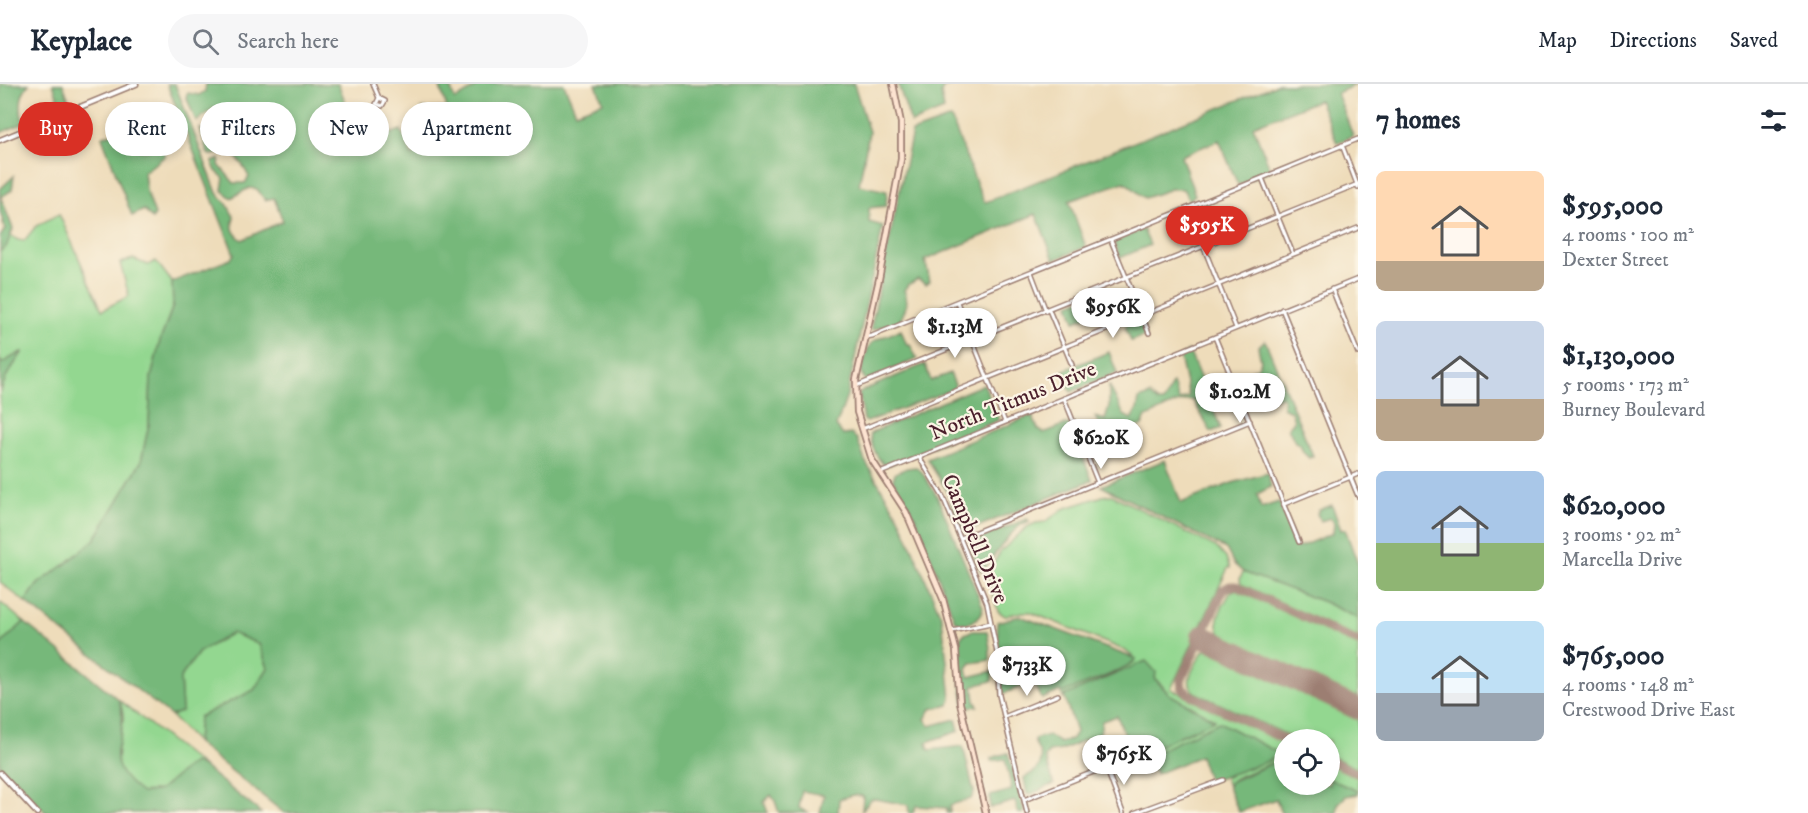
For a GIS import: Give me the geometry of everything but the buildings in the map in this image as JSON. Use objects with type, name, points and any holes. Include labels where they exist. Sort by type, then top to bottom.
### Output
[{"type":"main road","points":[[893,84],[902,123],[901,159],[855,386],[857,412],[872,460],[906,512],[943,599],[956,650],[960,703],[986,813]]},
{"type":"street","points":[[0,140],[136,84]]},
{"type":"street","points":[[373,84],[379,98]]},
{"type":"street","points":[[866,337],[1358,139]]},
{"type":"street","points":[[855,386],[1358,185],[1342,146]]},
{"type":"street","points":[[1262,178],[1293,255]]},
{"type":"street","points":[[1188,208],[1236,328]]},
{"type":"street","points":[[862,429],[1358,228]]},
{"type":"street","points":[[1110,240],[1149,333]]},
{"type":"street","points":[[1031,272],[1072,365]]},
{"type":"street","name":"North Titmus Drive","points":[[880,473],[1358,279]]},
{"type":"street","points":[[1332,289],[1358,353]]},
{"type":"street","points":[[957,302],[1005,422]]},
{"type":"street","points":[[1282,309],[1358,496]]},
{"type":"street","points":[[1215,337],[1299,542]]},
{"type":"street","points":[[1064,398],[1098,483]]},
{"type":"street","points":[[961,538],[1250,421]]},
{"type":"street","name":"Campbell Drive","points":[[919,457],[940,490],[987,603],[997,653],[998,685],[1004,717],[1027,813]]},
{"type":"street","points":[[1284,504],[1358,474]]},
{"type":"street","points":[[952,631],[991,623]]},
{"type":"street","points":[[1004,717],[1058,695]]},
{"type":"street","points":[[1024,800],[1143,752]]},
{"type":"street","points":[[1106,767],[1123,813]]},
{"type":"street","points":[[0,773],[37,813]]},
{"type":"street","points":[[1134,813],[1223,780]]},
{"type":"green space","points":[[0,84],[29,84],[21,102],[18,102],[18,126],[0,133]]},
{"type":"green space","points":[[53,84],[63,84],[70,102],[59,102]]},
{"type":"green space","points":[[167,84],[175,84],[182,102],[174,102]]},
{"type":"green space","points":[[206,84],[338,84],[346,102],[308,102],[308,156],[389,156],[389,135],[401,130],[401,156],[533,156],[533,102],[445,102],[439,84],[449,84],[455,100],[481,84],[564,84],[576,112],[603,102],[596,84],[854,84],[869,132],[859,185],[887,191],[886,206],[869,208],[869,222],[883,226],[847,396],[836,426],[843,435],[851,434],[857,439],[865,461],[900,519],[942,618],[951,698],[949,705],[931,709],[925,719],[930,726],[956,719],[959,731],[927,742],[929,750],[963,746],[974,792],[971,799],[950,805],[950,813],[947,813],[947,808],[916,806],[913,813],[909,813],[908,805],[875,799],[870,800],[862,811],[863,796],[853,795],[839,799],[838,813],[820,813],[824,795],[802,791],[799,808],[808,813],[779,813],[771,795],[764,802],[768,813],[284,813],[197,743],[199,717],[254,690],[268,668],[259,644],[232,633],[199,652],[180,678],[182,711],[171,716],[25,602],[38,584],[95,539],[141,462],[149,424],[151,378],[160,341],[173,306],[172,282],[231,259],[234,254],[188,137],[188,118],[200,149],[200,156],[203,156],[217,193],[227,204],[234,217],[234,230],[242,240],[283,221],[274,198],[265,200],[257,189],[249,188],[231,198],[222,190],[224,178],[216,171],[212,162],[220,159],[219,165],[234,183],[245,183],[249,177],[235,156],[296,156],[296,102],[200,102],[200,119],[196,122],[186,96],[188,93],[199,95],[205,91]]},
{"type":"green space","points":[[898,84],[955,84],[943,88],[941,93],[944,110],[911,123]]},
{"type":"green space","points":[[1278,84],[1357,84],[1337,93],[1353,136],[1337,143],[1319,100],[1253,126],[1271,171],[1238,185],[1219,140],[1181,156],[1195,195],[1189,200],[1183,189],[1171,189],[1145,198],[1124,182],[1069,201],[1086,247],[1054,260],[1036,214],[925,260],[930,281],[926,284],[918,279],[904,290],[907,302],[900,321],[872,330],[912,132],[951,118],[983,200],[986,202]]},
{"type":"green space","points":[[109,156],[165,156],[144,172],[146,190],[155,215],[152,219],[144,210],[132,216]]},
{"type":"green space","points":[[14,176],[12,190],[1,197],[13,229],[6,247],[0,251],[0,237],[5,229],[0,211],[0,189]]},
{"type":"green space","points":[[59,214],[102,310],[129,296],[120,263],[133,259],[148,265],[156,261],[172,282],[173,305],[160,341],[151,378],[149,424],[141,462],[95,539],[38,584],[25,602],[0,582],[0,393],[7,375],[22,353],[2,363],[0,361],[0,251],[6,247],[10,235],[24,241],[36,226]]},
{"type":"green space","points":[[1143,229],[1150,245],[1120,258],[1114,242]]},
{"type":"green space","points":[[1091,296],[1097,312],[1075,321],[1069,304]]},
{"type":"green space","points":[[1139,319],[1146,335],[1131,341],[1125,326]]},
{"type":"green space","points":[[901,330],[907,345],[910,344],[917,359],[866,381],[861,373],[869,347],[876,340]]},
{"type":"green space","points":[[1265,340],[1313,456],[1309,458],[1303,452],[1300,444],[1295,442],[1288,428],[1294,421],[1291,411],[1283,407],[1283,398],[1280,396],[1252,406],[1245,402],[1237,377],[1257,368],[1261,361],[1258,347]]},
{"type":"green space","points":[[23,351],[7,375],[0,393],[0,361],[2,363]]},
{"type":"green space","points":[[1189,351],[1221,428],[1211,432],[1193,400],[1175,404],[1146,417],[1142,426],[1136,427],[1138,439],[1129,445],[1120,425],[1098,423],[1095,417],[1105,420],[1109,407],[1109,385],[1124,415],[1131,419],[1137,410],[1139,399],[1150,395],[1158,402],[1163,402],[1173,383],[1179,400],[1189,397],[1180,357]]},
{"type":"green space","points":[[1109,352],[1117,373],[1071,392],[1062,371]]},
{"type":"green space","points":[[925,364],[931,381],[950,373],[955,385],[953,389],[867,422],[864,420],[859,394]]},
{"type":"green space","points":[[984,384],[999,420],[889,465],[880,461],[870,434]]},
{"type":"green space","points":[[1032,415],[1038,429],[1044,433],[1070,425],[1092,480],[965,532],[961,530],[946,489],[927,459]]},
{"type":"green space","points":[[1165,460],[1181,503],[1232,483],[1268,473],[1271,487],[1257,494],[1261,508],[1279,502],[1297,548],[1333,533],[1334,523],[1331,518],[1320,521],[1317,513],[1332,505],[1341,530],[1345,529],[1358,564],[1358,618],[1324,602],[1243,572],[1234,564],[1226,549],[1101,486]]},
{"type":"green space","points":[[915,467],[921,471],[937,496],[983,607],[980,616],[973,621],[965,623],[955,621],[915,516],[893,480],[895,473]]},
{"type":"green space","points":[[1112,495],[1216,547],[1226,558],[1230,568],[1171,689],[1274,737],[1274,762],[1235,778],[1228,787],[1225,777],[1230,776],[1237,732],[1219,722],[1149,757],[1147,751],[1214,719],[1169,694],[1143,663],[1063,698],[1062,693],[1133,663],[1136,659],[1124,650],[1030,612],[1005,616],[998,611],[988,577],[1001,551],[1027,527],[1045,522],[1063,509]]},
{"type":"green space","points":[[1027,519],[1029,521],[1020,525],[1009,536],[981,572],[969,545],[971,542]]},
{"type":"green space","points":[[1243,572],[1324,602],[1358,618],[1358,638],[1241,584],[1240,579]]},
{"type":"green space","points":[[1239,590],[1358,645],[1358,699],[1224,638],[1218,626],[1219,615],[1230,593]]},
{"type":"green space","points":[[0,602],[24,622],[0,645]]},
{"type":"green space","points":[[1020,616],[1136,659],[1113,673],[1042,699],[1034,682],[1002,694],[997,622]]},
{"type":"green space","points":[[24,622],[119,700],[122,727],[117,759],[120,769],[128,780],[142,793],[160,790],[195,763],[205,768],[261,813],[46,813],[20,784],[0,767],[0,645]]},
{"type":"green space","points":[[972,631],[987,631],[990,660],[971,663],[967,668],[969,677],[993,671],[992,681],[973,686],[978,706],[965,708],[958,640],[964,634]]},
{"type":"green space","points":[[232,633],[259,644],[268,668],[254,690],[199,717],[197,743],[171,716],[182,711],[180,678],[199,652]]},
{"type":"green space","points":[[1216,650],[1358,717],[1358,769],[1340,760],[1340,729],[1274,729],[1194,692],[1190,677],[1203,651]]},
{"type":"green space","points":[[1146,661],[1156,672],[1155,679],[1169,694],[1215,720],[1147,751],[1145,748],[1132,752],[1117,716],[1102,721],[1100,733],[1062,750],[1049,752],[1045,757],[1054,784],[1027,794],[1024,778],[1037,769],[1041,762],[1034,739],[1048,735],[1060,743],[1072,739],[1076,732],[1064,696]]},
{"type":"green space","points":[[119,700],[205,768],[194,763],[160,790],[142,793],[130,785],[122,775],[117,761],[123,720]]},
{"type":"green space","points":[[1219,722],[1274,750],[1274,757],[1271,760],[1209,782],[1200,756],[1156,774],[1150,755]]},
{"type":"green space","points":[[1008,753],[1023,813],[1018,813],[1015,801],[990,808],[990,796],[1012,790],[1005,759],[991,761],[991,758]]},
{"type":"green space","points":[[1274,762],[1274,795],[1340,795],[1340,784],[1358,791],[1358,794],[1346,796],[1338,804],[1337,813],[1281,813],[1276,799],[1239,812],[1228,787],[1230,782]]},
{"type":"green space","points":[[1340,768],[1358,776],[1358,791],[1340,784]]},
{"type":"taxiway","points":[[1274,735],[1188,694],[1182,688],[1181,680],[1223,590],[1236,586],[1358,642]]},
{"type":"taxiway","points":[[1340,765],[1358,774]]},
{"type":"runway","points":[[1202,636],[1358,709]]}]
